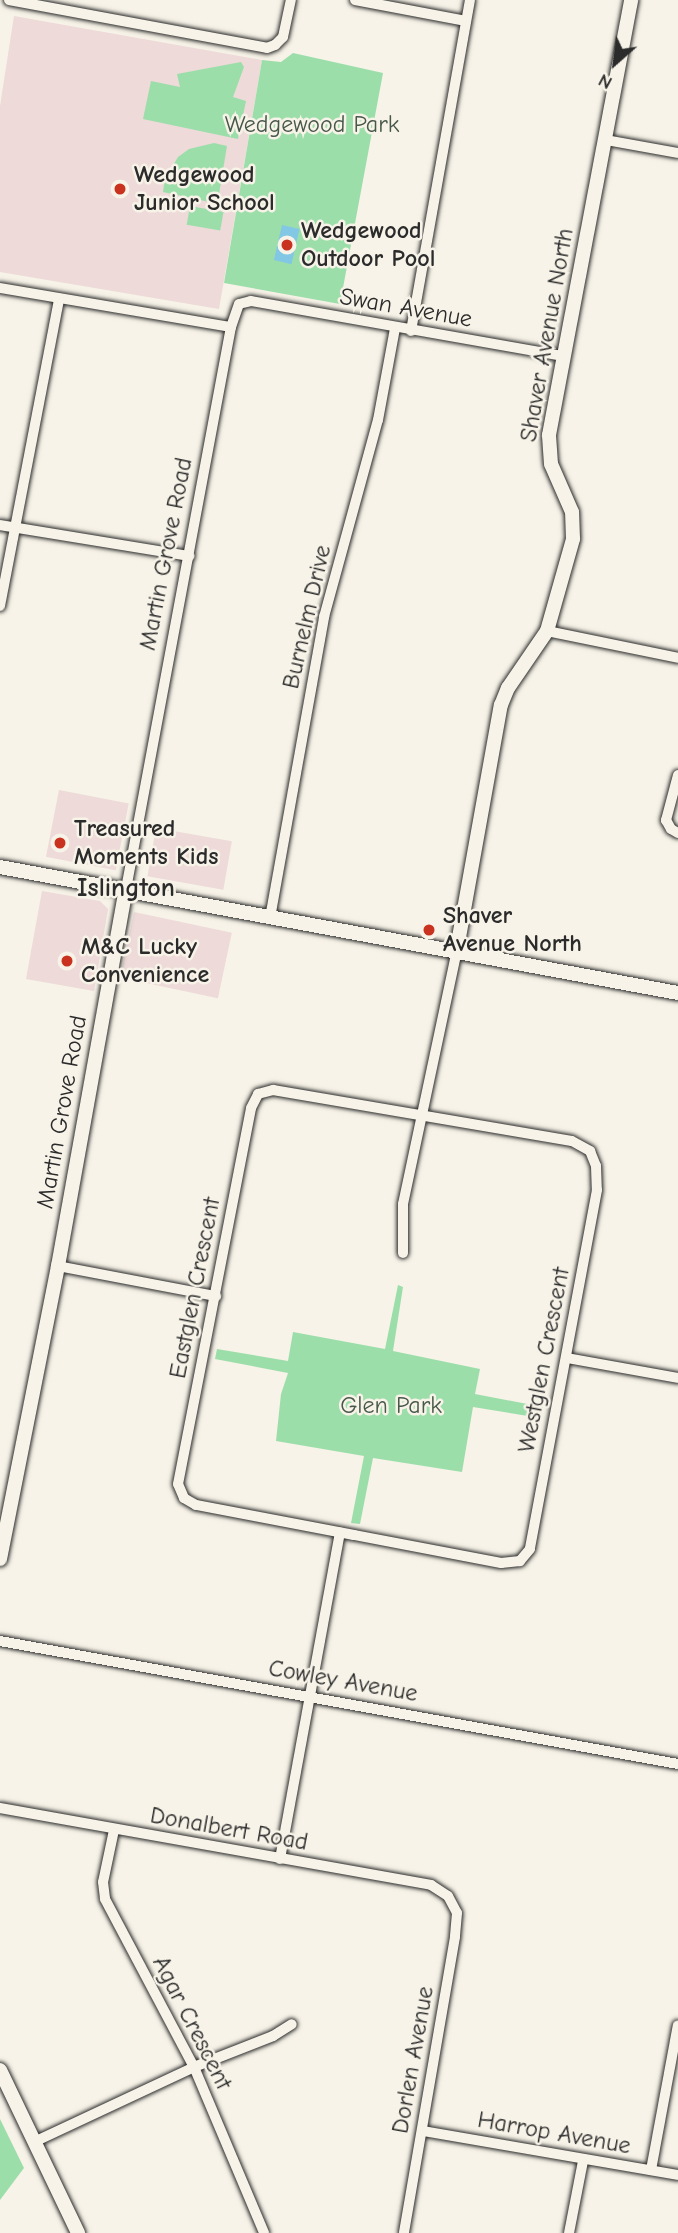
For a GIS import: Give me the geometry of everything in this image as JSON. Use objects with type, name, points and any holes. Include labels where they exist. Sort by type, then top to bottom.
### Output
[{"type":"main road","name":"Shaver Avenue North","points":[[456,954],[501,705],[514,678],[547,631],[573,539],[572,512],[551,464],[548,447],[631,0]]},
{"type":"main road","points":[[0,867],[456,954],[678,993]]},
{"type":"main road","name":"Martin Grove Road","points":[[0,1559],[58,1266],[126,889]]},
{"type":"main road","points":[[0,2070],[78,2233]]},
{"type":"street","points":[[9,0],[270,47],[281,40],[291,0]]},
{"type":"street","points":[[355,0],[466,21]]},
{"type":"street","points":[[411,331],[470,0]]},
{"type":"street","points":[[606,141],[678,153]]},
{"type":"street","points":[[0,288],[231,327]]},
{"type":"street","points":[[0,607],[59,299]]},
{"type":"street","name":"Swan Avenue","points":[[241,302],[251,301],[564,356]]},
{"type":"street","name":"Martin Grove Road","points":[[126,889],[231,327],[235,311],[241,302]]},
{"type":"street","name":"Burnelm Drive","points":[[270,918],[324,617],[378,420],[395,328]]},
{"type":"street","points":[[0,525],[189,556]]},
{"type":"street","points":[[547,631],[678,657]]},
{"type":"street","points":[[678,775],[666,820],[671,829],[678,833]]},
{"type":"street","name":"Shaver Avenue North","points":[[403,1254],[403,1203],[456,954]]},
{"type":"street","name":"Eastglen Crescent","points":[[340,1532],[196,1505],[184,1498],[178,1483],[251,1108],[258,1094],[273,1090],[423,1114]]},
{"type":"street","name":"Westglen Crescent","points":[[340,1532],[501,1563],[520,1561],[530,1549],[597,1190],[596,1166],[590,1152],[572,1141],[423,1114]]},
{"type":"street","points":[[58,1266],[216,1296]]},
{"type":"street","points":[[567,1358],[678,1378]]},
{"type":"street","points":[[280,1859],[312,1697],[340,1532]]},
{"type":"street","name":"Cowley Avenue","points":[[0,1642],[678,1764]]},
{"type":"street","name":"Donalbert Road","points":[[0,1808],[431,1885],[448,1896]]},
{"type":"street","name":"Agar Crescent","points":[[114,1830],[103,1882],[105,1899],[194,2067],[264,2233]]},
{"type":"street","name":"Dorlen Avenue","points":[[404,2233],[455,1937],[457,1913],[448,1896]]},
{"type":"street","points":[[34,2142],[194,2067],[273,2036],[292,2024]]},
{"type":"street","points":[[651,2170],[678,2025]]},
{"type":"street","name":"Harrop Avenue","points":[[423,2131],[583,2161],[678,2175]]},
{"type":"street","points":[[569,2233],[583,2161]]},
{"type":"shaded area","name":"Wedgewood Junior School","points":[[14,16],[262,60],[219,309],[0,272],[0,106]]},
{"type":"shaded area","points":[[59,790],[129,804],[116,870],[46,857]]},
{"type":"shaded area","points":[[156,828],[232,841],[223,890],[147,876]]},
{"type":"shaded area","points":[[42,891],[100,901],[108,909],[94,991],[26,979]]},
{"type":"shaded area","points":[[134,912],[232,933],[218,998],[120,978]]},
{"type":"green space","name":"Wedgewood Park","points":[[293,53],[383,73],[340,304],[224,283],[262,60],[281,62]]},
{"type":"green space","points":[[241,62],[244,67],[233,97],[246,101],[238,139],[143,119],[151,81],[180,87],[177,74]]},
{"type":"green space","points":[[214,143],[227,146],[218,200],[214,203],[163,192],[165,179],[178,157],[189,149]]},
{"type":"green space","points":[[190,206],[223,212],[220,231],[187,225]]},
{"type":"green space","name":"Glen Park","points":[[398,1285],[403,1287],[393,1351],[480,1369],[475,1394],[543,1407],[540,1418],[473,1407],[462,1472],[373,1458],[360,1524],[351,1523],[364,1456],[276,1441],[281,1394],[288,1373],[215,1359],[217,1349],[288,1361],[293,1332],[385,1349]]},
{"type":"green space","points":[[0,2119],[24,2168],[0,2200]]},
{"type":"water","name":"Wedgewood Outdoor Pool","points":[[282,225],[300,229],[291,264],[274,260]]},
{"type":"place","name":"Wedgewood Junior School","points":[[120,189]]},
{"type":"place","name":"Wedgewood Outdoor Pool","points":[[287,245]]},
{"type":"place","name":"Treasured Moments Kids","points":[[60,843]]},
{"type":"place","name":"Shaver Avenue North","points":[[429,930]]},
{"type":"place","name":"M&C Lucky Convenience","points":[[67,961]]},
{"type":"district","name":"Islington","points":[[126,889]]}]
